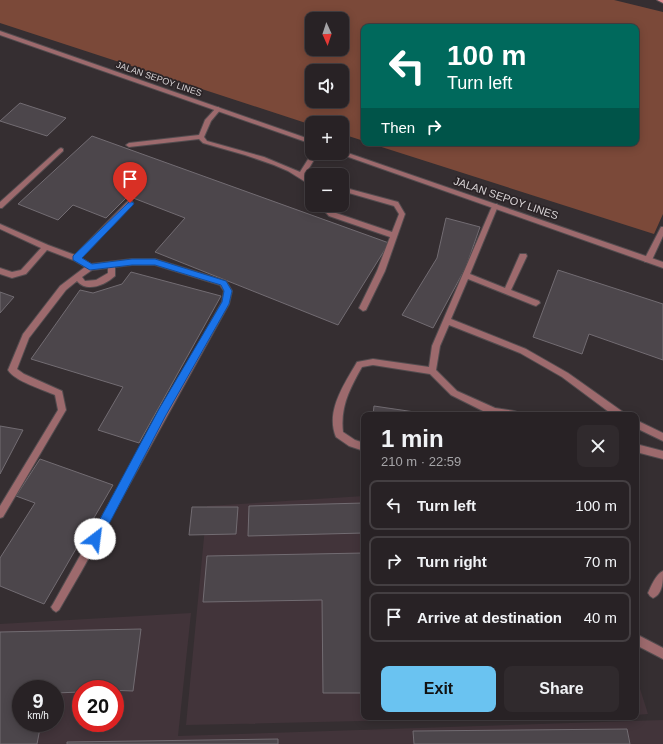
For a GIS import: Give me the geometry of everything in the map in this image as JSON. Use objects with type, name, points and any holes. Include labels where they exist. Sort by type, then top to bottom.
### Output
[{"type":"street","name":"JALAN SEPOY LINES","points":[[0,33],[305,140]]},
{"type":"street","points":[[201,138],[208,120],[218,109]]},
{"type":"street","points":[[130,146],[201,138],[205,142],[253,156],[302,174],[305,177]]},
{"type":"street","points":[[0,206],[61,150]]},
{"type":"street","name":"JALAN SEPOY LINES","points":[[349,155],[663,265]]},
{"type":"street","points":[[302,174],[311,160]]},
{"type":"street","points":[[349,191],[396,204],[402,214],[382,271],[363,308]]},
{"type":"street","points":[[76,258],[130,203]]},
{"type":"street","points":[[432,372],[436,346],[467,276],[495,206]]},
{"type":"street","points":[[329,212],[331,214],[394,235]]},
{"type":"street","points":[[0,226],[46,248],[76,258],[90,267]]},
{"type":"street","points":[[648,260],[663,229]]},
{"type":"street","points":[[0,271],[12,275],[23,272],[46,248]]},
{"type":"street","points":[[507,292],[523,256]]},
{"type":"street","points":[[0,514],[62,410],[59,393],[21,376],[12,370],[26,336],[63,288],[90,267],[111,264],[155,262],[224,283],[228,291],[226,302],[163,412],[110,512],[56,607]]},
{"type":"street","points":[[77,277],[83,284],[90,285],[108,278],[112,274],[111,264]]},
{"type":"street","points":[[467,276],[536,303]]},
{"type":"street","points":[[447,322],[523,351],[565,375],[616,412]]},
{"type":"street","points":[[361,446],[352,443],[339,434],[336,420],[342,396],[360,364],[378,362],[432,372],[454,393],[490,412]]},
{"type":"street","points":[[639,425],[663,437]]},
{"type":"street","points":[[639,449],[663,455]]},
{"type":"street","points":[[653,593],[663,576]]},
{"type":"street","points":[[639,641],[663,654]]},
{"type":"shaded area","points":[[0,0],[614,0],[663,12],[663,214],[654,234],[378,146],[639,146],[639,24],[361,24],[361,140],[349,136],[349,116],[305,116],[305,123],[0,23]]},
{"type":"shaded area","points":[[361,496],[361,720],[405,720],[186,725],[207,506]]},
{"type":"shaded area","points":[[191,613],[178,736],[663,720],[663,744],[0,744],[0,624]]},
{"type":"shaded area","points":[[639,686],[648,714],[639,715]]},
{"type":"building","points":[[20,103],[66,118],[47,136],[0,121]]},
{"type":"building","points":[[92,136],[389,243],[338,325],[155,252],[185,218],[128,196],[106,218],[73,205],[58,220],[18,204]]},
{"type":"building","points":[[446,218],[480,227],[466,267],[433,328],[402,315],[437,258]]},
{"type":"building","points":[[558,270],[663,304],[663,360],[589,334],[582,354],[533,337]]},
{"type":"building","points":[[131,272],[221,296],[139,443],[98,430],[123,387],[31,359],[80,290],[93,293],[122,284]]},
{"type":"building","points":[[0,292],[14,297],[0,313]]},
{"type":"building","points":[[374,406],[415,412],[373,412]]},
{"type":"building","points":[[0,426],[23,430],[0,474]]},
{"type":"building","points":[[40,459],[113,485],[44,604],[0,586],[0,558],[35,503],[16,496]]},
{"type":"building","points":[[361,503],[361,533],[248,536],[249,506]]},
{"type":"building","points":[[192,507],[238,507],[236,534],[189,535]]},
{"type":"building","points":[[361,553],[361,693],[323,693],[322,600],[203,602],[207,556]]},
{"type":"building","points":[[141,629],[133,691],[124,691],[124,680],[72,680],[72,692],[64,693],[64,680],[12,680],[12,732],[39,732],[37,744],[0,744],[0,632]]},
{"type":"building","points":[[627,729],[630,744],[414,744],[413,731]]},
{"type":"building","points":[[278,739],[278,744],[67,744],[67,742]]},
{"type":"route","points":[[95,539],[163,412],[226,302],[228,291],[224,283],[155,262],[132,262],[90,267],[76,258],[115,221],[130,203]]}]
